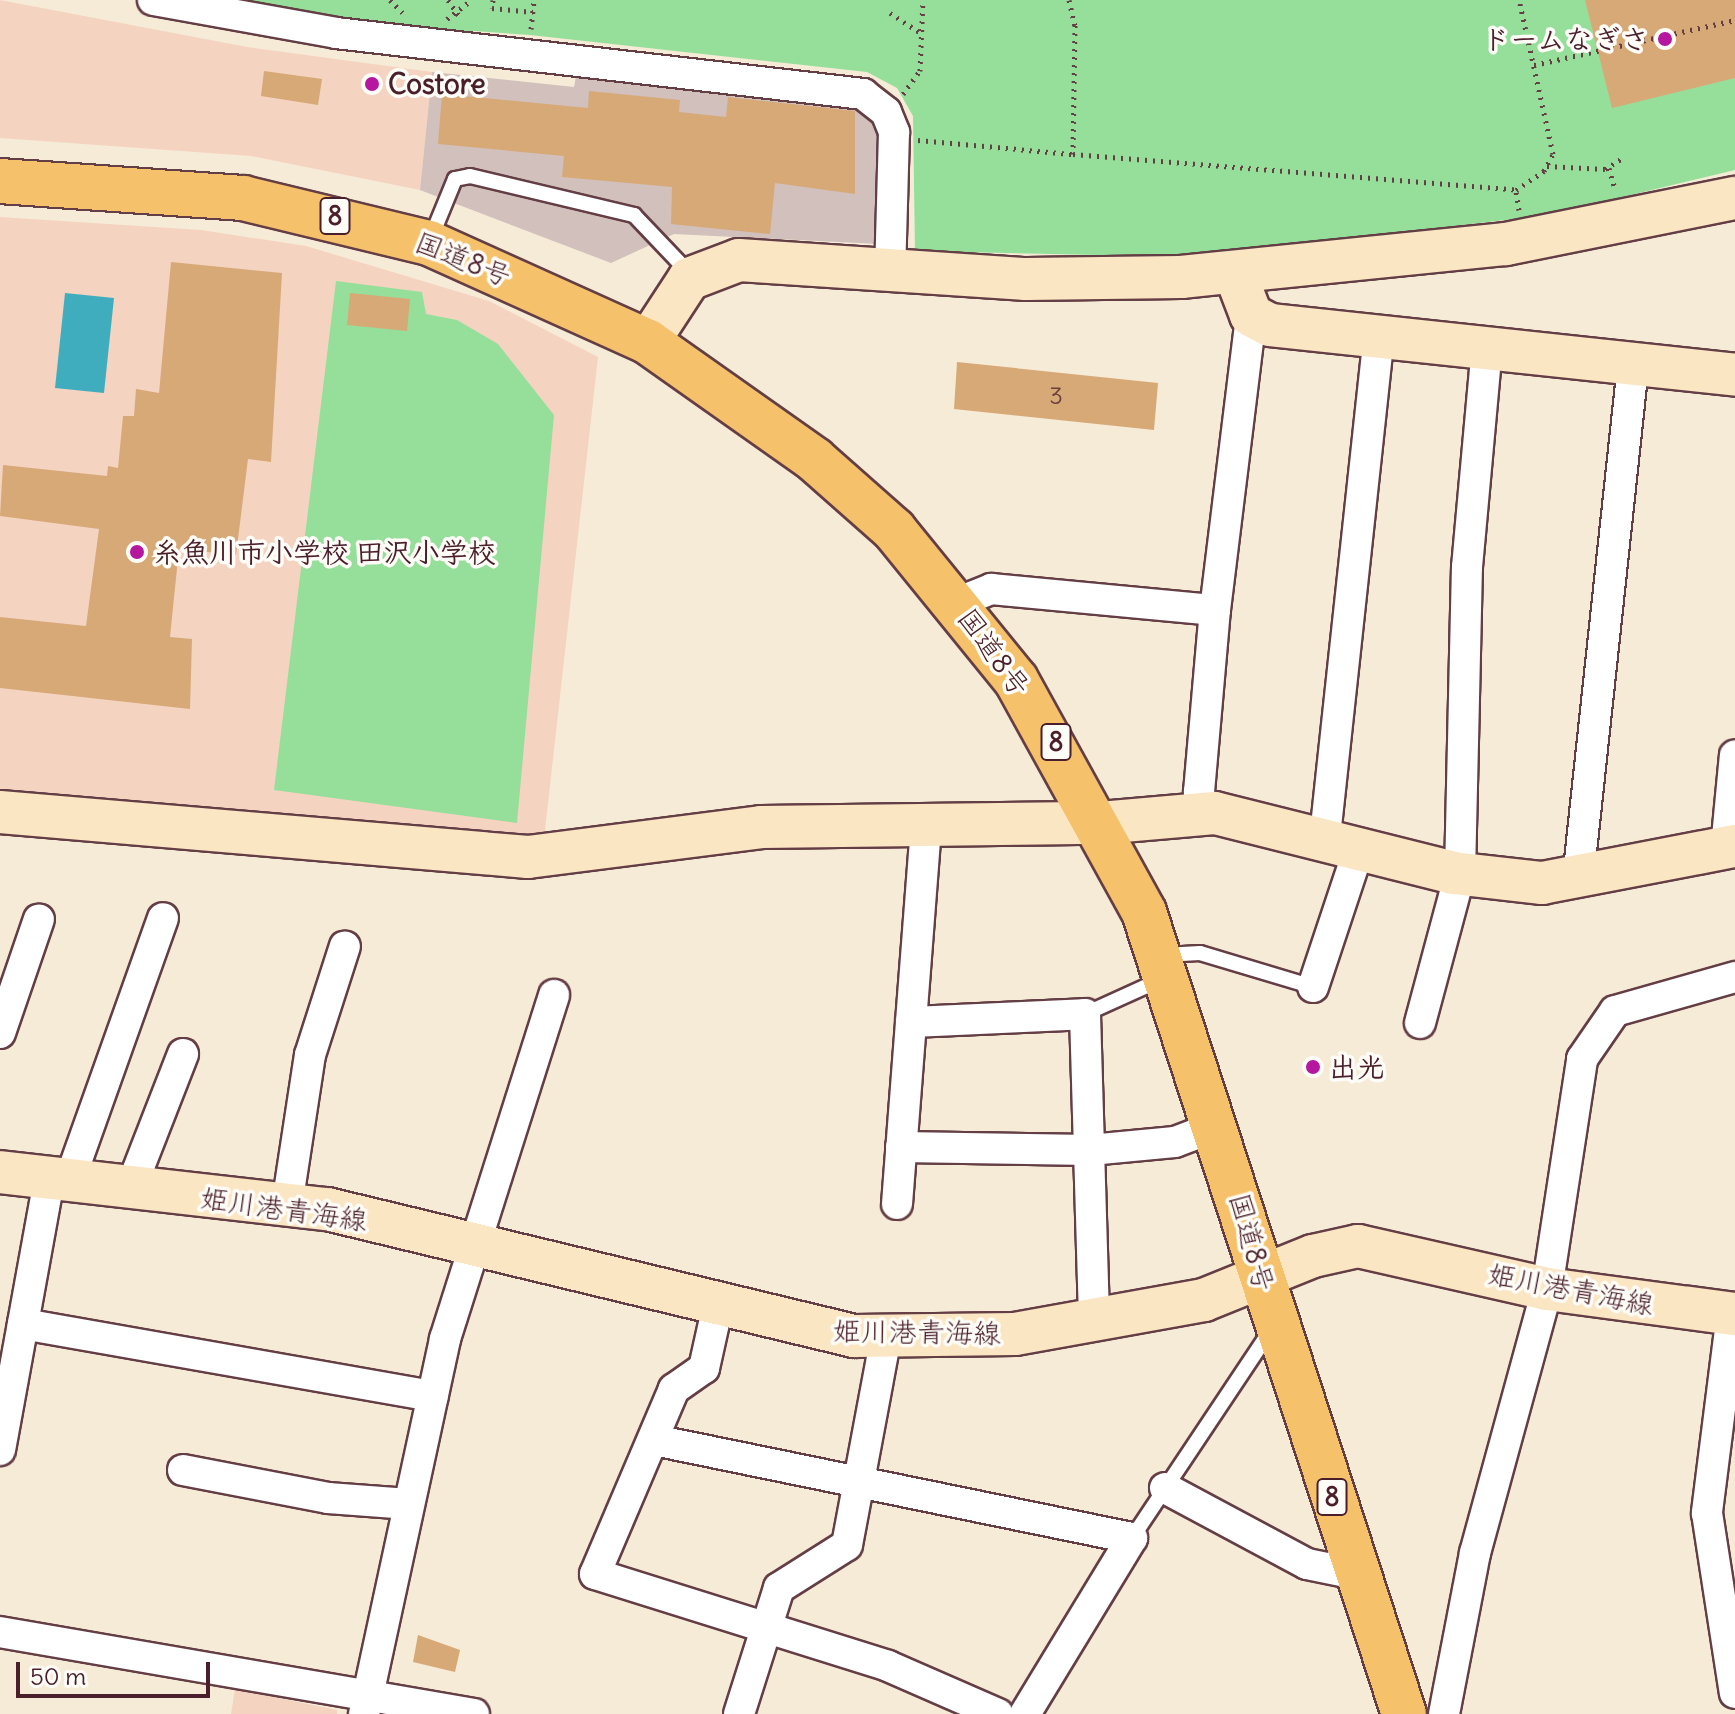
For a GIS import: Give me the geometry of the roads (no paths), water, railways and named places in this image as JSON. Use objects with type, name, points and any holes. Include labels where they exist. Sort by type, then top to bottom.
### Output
[{"type":"highway","name":"国道8号","points":[[0,181],[243,198],[429,243],[648,342],[815,460],[959,602],[1016,680],[1100,823],[1163,966],[1217,1126],[1264,1278],[1275,1325],[1361,1575],[1404,1714]]},
{"type":"street","points":[[153,0],[336,33],[863,94],[886,112],[894,132],[890,273]]},
{"type":"street","points":[[648,342],[692,277],[739,260],[890,273],[1083,280],[1235,273],[1506,244],[1735,198]]},
{"type":"street","points":[[1204,814],[1199,792],[1215,610],[1251,315],[1235,273]]},
{"type":"street","points":[[1251,315],[1270,325],[1735,375]]},
{"type":"street","points":[[1313,987],[1342,841],[1379,335]]},
{"type":"street","points":[[1420,1023],[1460,874],[1467,567],[1487,347]]},
{"type":"street","points":[[1578,879],[1633,366]]},
{"type":"street","points":[[959,602],[991,589],[1215,610]]},
{"type":"street","points":[[1,814],[528,857],[761,827],[1100,823],[1204,814],[1342,841],[1460,874],[1578,879],[1730,847],[1735,755]]},
{"type":"street","points":[[897,1204],[926,824]]},
{"type":"street","points":[[0,1448],[23,1324],[59,1181],[163,918]]},
{"type":"street","points":[[0,1033],[39,919]]},
{"type":"street","points":[[287,1205],[310,1055],[345,946]]},
{"type":"street","points":[[1444,1714],[1475,1553],[1547,1289],[1573,1089],[1599,1027],[1641,1002],[1735,977]]},
{"type":"street","points":[[366,1704],[433,1396],[472,1243],[554,995]]},
{"type":"street","points":[[911,1022],[1085,1014],[1094,1319]]},
{"type":"street","points":[[130,1190],[183,1054]]},
{"type":"street","points":[[901,1147],[1090,1150],[1175,1142],[1217,1126]]},
{"type":"street","name":"姫川港青海線","points":[[0,1172],[130,1190],[287,1205],[472,1243],[815,1330],[886,1337],[1015,1334],[1222,1297],[1303,1259],[1358,1246],[1547,1289],[1734,1314]]},
{"type":"street","points":[[718,1305],[704,1368],[674,1389],[595,1574],[888,1666],[998,1714]]},
{"type":"street","points":[[1734,1314],[1708,1496],[1726,1576],[1735,1693]]},
{"type":"street","points":[[23,1324],[433,1396]]},
{"type":"street","points":[[739,1714],[779,1588],[847,1545],[886,1337]]},
{"type":"street","points":[[654,1440],[1132,1538],[1025,1714]]},
{"type":"street","points":[[183,1470],[328,1498],[409,1504]]},
{"type":"street","points":[[1165,1488],[1307,1564],[1361,1575]]},
{"type":"street","points":[[0,1632],[366,1704],[474,1714]]},
{"type":"lane","points":[[429,243],[455,179],[470,176],[634,215],[692,277]]},
{"type":"lane","points":[[1085,1014],[1163,966],[1200,953],[1313,987]]},
{"type":"lane","points":[[1132,1538],[1275,1325]]},
{"type":"water","points":[[65,293],[114,298],[104,393],[55,388]]},
{"type":"place","name":"ドームなぎさ","points":[[1665,39]]},
{"type":"place","name":"Costore","points":[[372,84]]},
{"type":"place","name":"糸魚川市小学校 田沢小学校","points":[[137,552]]},
{"type":"place","name":"出光","points":[[1313,1067]]}]
